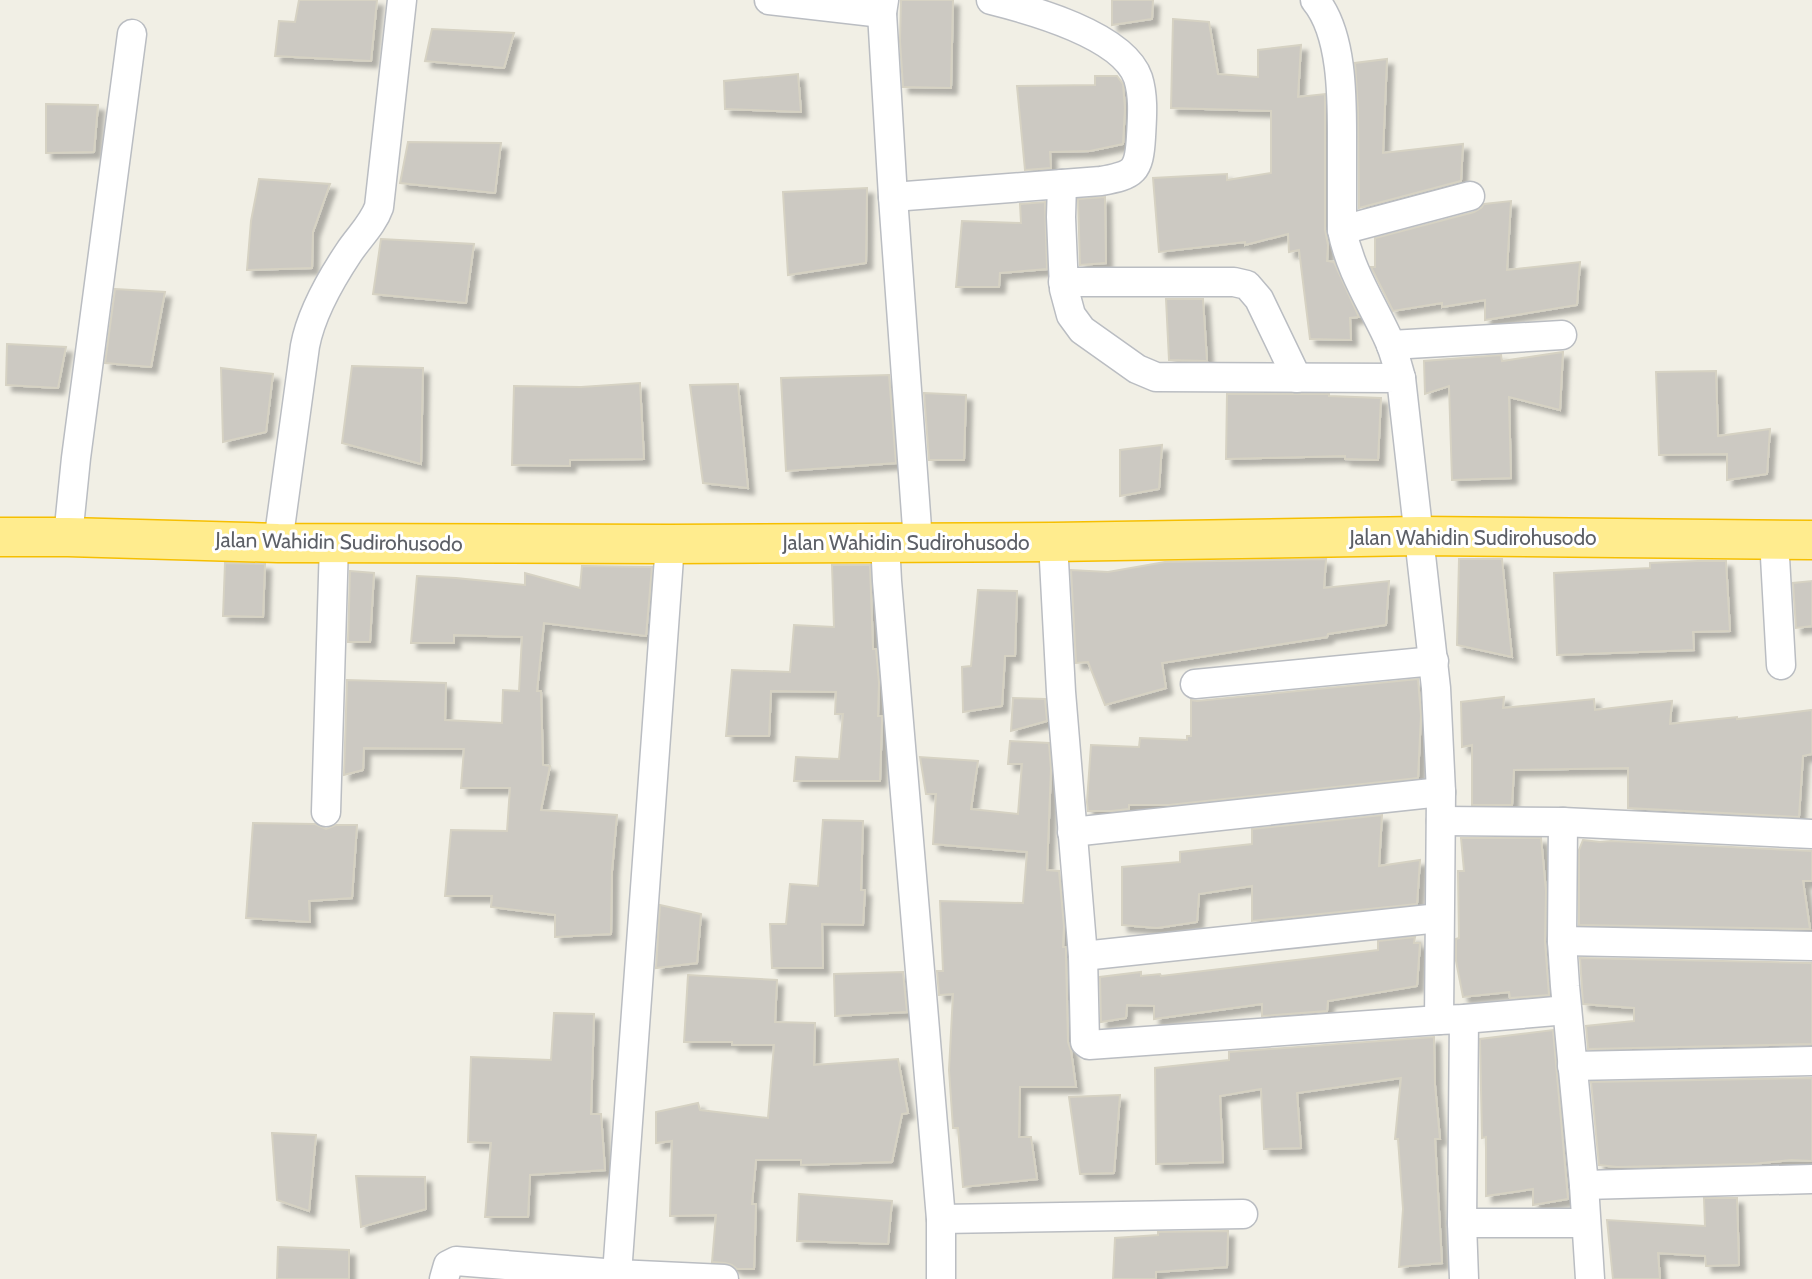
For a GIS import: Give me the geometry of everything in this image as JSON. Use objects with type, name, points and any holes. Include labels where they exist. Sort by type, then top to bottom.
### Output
[{"type":"highway","name":"Jalan Wahidin Sudirohusodo","points":[[0,537],[334,543],[670,544],[1419,536],[1812,540]]},
{"type":"street","points":[[278,542],[309,328],[335,274],[379,207],[402,0]]},
{"type":"street","points":[[769,0],[883,6],[893,197],[901,542],[889,605],[941,1219],[941,1279]]},
{"type":"street","points":[[893,197],[1101,181],[1123,177],[1136,166],[1140,153],[1141,99],[1137,77],[1122,55],[1088,33],[1040,13],[991,0]]},
{"type":"street","points":[[1315,0],[1323,10],[1333,39],[1341,83],[1342,230],[1349,260],[1391,345],[1401,379],[1434,661],[1441,792],[1439,918],[1452,1019],[1464,1279]]},
{"type":"street","points":[[68,537],[132,34]]},
{"type":"street","points":[[1062,184],[1063,282],[1068,308],[1082,330],[1147,374],[1156,377],[1401,379]]},
{"type":"street","points":[[1342,230],[1470,196]]},
{"type":"street","points":[[1063,282],[1234,282],[1247,285],[1259,299],[1297,379]]},
{"type":"street","points":[[1391,345],[1562,335]]},
{"type":"street","points":[[1774,539],[1781,665]]},
{"type":"street","points":[[1053,542],[1061,692],[1083,956],[1084,1041],[1089,1045],[1567,1010]]},
{"type":"street","points":[[326,812],[334,543]]},
{"type":"street","points":[[617,1274],[670,544]]},
{"type":"street","points":[[1195,684],[1434,661]]},
{"type":"street","points":[[1072,832],[1441,792]]},
{"type":"street","points":[[1441,821],[1563,822],[1812,834]]},
{"type":"street","points":[[1563,822],[1562,940],[1590,1279]]},
{"type":"street","points":[[1083,956],[1439,918]]},
{"type":"street","points":[[1562,940],[1812,946]]},
{"type":"street","points":[[1572,1066],[1812,1061]]},
{"type":"street","points":[[1584,1185],[1812,1179]]},
{"type":"street","points":[[941,1219],[1243,1214]]},
{"type":"street","points":[[1462,1223],[1586,1223]]},
{"type":"street","points":[[444,1279],[448,1265],[456,1261],[617,1274],[724,1279]]},
{"type":"building","points":[[299,0],[377,0],[371,61],[275,56],[279,21],[295,22]]},
{"type":"building","points":[[901,0],[953,0],[951,88],[903,87]]},
{"type":"building","points":[[1112,0],[1153,0],[1152,19],[1112,25]]},
{"type":"building","points":[[1173,19],[1209,22],[1218,74],[1258,77],[1258,50],[1301,45],[1298,97],[1325,94],[1327,261],[1334,262],[1359,317],[1350,318],[1351,340],[1310,339],[1299,250],[1289,252],[1288,234],[1245,245],[1245,242],[1159,252],[1153,178],[1227,174],[1227,180],[1271,173],[1271,111],[1171,108]]},
{"type":"building","points":[[432,29],[514,33],[504,68],[425,61]]},
{"type":"building","points":[[1387,59],[1383,153],[1463,144],[1461,181],[1359,208],[1355,63]]},
{"type":"building","points":[[798,74],[801,112],[725,109],[724,81]]},
{"type":"building","points":[[1095,76],[1117,76],[1123,84],[1123,144],[1090,151],[1050,152],[1051,168],[1025,170],[1017,86],[1095,85]]},
{"type":"building","points":[[46,104],[98,105],[94,152],[46,153]]},
{"type":"building","points":[[408,142],[501,143],[495,193],[400,183]]},
{"type":"building","points":[[259,179],[330,184],[313,232],[312,268],[247,270],[251,221]]},
{"type":"building","points":[[867,188],[866,263],[788,275],[783,192]]},
{"type":"building","points":[[1105,197],[1106,263],[1080,265],[1078,199]]},
{"type":"building","points":[[1511,201],[1507,270],[1580,262],[1577,305],[1485,320],[1485,300],[1442,307],[1442,303],[1393,311],[1371,267],[1375,267],[1375,238],[1474,212],[1484,204]]},
{"type":"building","points":[[1045,202],[1047,269],[1000,273],[999,287],[956,287],[962,221],[1021,223],[1020,204]]},
{"type":"building","points":[[381,239],[474,244],[466,303],[373,294]]},
{"type":"building","points":[[115,289],[165,292],[151,367],[105,363]]},
{"type":"building","points":[[1166,299],[1203,299],[1207,361],[1169,360]]},
{"type":"building","points":[[7,344],[66,347],[58,388],[6,385]]},
{"type":"building","points":[[1563,352],[1560,410],[1509,397],[1511,478],[1452,480],[1449,386],[1425,394],[1424,361],[1501,355],[1502,361]]},
{"type":"building","points":[[352,366],[423,368],[421,464],[342,443]]},
{"type":"building","points":[[221,368],[273,374],[266,432],[223,442]]},
{"type":"building","points":[[1716,371],[1718,436],[1770,429],[1767,474],[1727,480],[1727,454],[1659,455],[1656,372]]},
{"type":"building","points":[[889,375],[896,463],[786,471],[781,378]]},
{"type":"building","points":[[640,383],[644,459],[570,460],[570,466],[512,465],[514,386],[581,387]]},
{"type":"building","points":[[738,384],[748,488],[703,483],[690,385]]},
{"type":"building","points":[[924,393],[966,395],[964,460],[929,460]]},
{"type":"building","points":[[1227,394],[1329,394],[1381,398],[1378,460],[1345,459],[1345,456],[1226,459]]},
{"type":"building","points":[[1162,445],[1159,489],[1120,496],[1120,450]]},
{"type":"building","points":[[1326,559],[1324,588],[1389,581],[1386,625],[1162,663],[1166,688],[1105,705],[1088,662],[1076,663],[1071,570],[1108,572],[1165,562]]},
{"type":"building","points":[[1459,559],[1502,559],[1512,657],[1457,645]]},
{"type":"building","points":[[1726,561],[1730,631],[1693,632],[1694,650],[1557,655],[1554,573],[1650,568],[1650,563]]},
{"type":"building","points":[[225,563],[265,564],[263,617],[223,616]]},
{"type":"building","points":[[832,565],[870,565],[873,649],[876,649],[879,683],[878,716],[882,716],[880,781],[794,781],[796,757],[839,759],[843,714],[835,714],[836,692],[771,691],[769,736],[726,736],[732,670],[790,672],[794,625],[834,627]]},
{"type":"building","points":[[582,566],[652,567],[646,636],[544,623],[537,691],[541,691],[543,765],[550,766],[541,810],[617,815],[612,871],[611,934],[555,937],[555,915],[491,907],[492,896],[445,896],[451,830],[507,831],[510,788],[461,788],[464,749],[364,748],[363,770],[344,775],[347,680],[446,683],[445,720],[502,723],[503,690],[519,691],[522,637],[454,635],[454,643],[411,643],[417,576],[525,585],[525,573],[580,588]]},
{"type":"building","points":[[350,571],[374,573],[370,642],[348,642]]},
{"type":"building","points":[[1812,581],[1812,626],[1796,628],[1793,583]]},
{"type":"building","points":[[978,590],[1017,591],[1015,656],[1005,656],[1002,706],[963,712],[962,667],[971,666]]},
{"type":"building","points":[[1418,679],[1421,715],[1418,778],[1169,805],[1129,805],[1129,809],[1111,811],[1088,811],[1091,745],[1139,747],[1140,738],[1187,740],[1187,736],[1191,736],[1191,700]]},
{"type":"building","points":[[1504,697],[1503,708],[1594,699],[1595,710],[1672,701],[1670,724],[1812,710],[1812,754],[1803,756],[1799,817],[1628,808],[1628,768],[1514,770],[1512,805],[1472,805],[1472,745],[1462,747],[1461,702]]},
{"type":"building","points":[[1013,698],[1045,699],[1047,721],[1011,731]]},
{"type":"building","points":[[1010,741],[1049,743],[1051,769],[1047,870],[1059,871],[1064,926],[1063,947],[1066,947],[1068,1042],[1076,1087],[1020,1087],[1019,1137],[1031,1137],[1037,1179],[963,1187],[958,1128],[953,1128],[949,1070],[953,994],[939,995],[937,971],[943,971],[940,901],[1023,903],[1027,852],[933,844],[936,794],[926,794],[920,757],[978,761],[971,809],[1018,814],[1022,764],[1008,764]]},
{"type":"building","points":[[1382,815],[1379,866],[1420,860],[1417,904],[1252,921],[1252,886],[1199,894],[1197,922],[1157,928],[1122,925],[1122,867],[1180,862],[1180,852],[1252,844],[1252,829]]},
{"type":"building","points":[[823,820],[863,821],[863,925],[822,924],[823,968],[772,968],[770,924],[786,924],[790,884],[818,886]]},
{"type":"building","points":[[253,823],[315,824],[326,829],[336,825],[357,825],[352,898],[309,901],[310,922],[246,918]]},
{"type":"building","points":[[1461,838],[1541,838],[1546,891],[1545,942],[1549,995],[1510,998],[1509,992],[1463,997],[1456,961],[1456,939],[1459,938],[1458,871],[1464,871]]},
{"type":"building","points":[[1583,840],[1812,851],[1812,881],[1803,881],[1810,929],[1579,925],[1579,850]]},
{"type":"building","points":[[660,905],[701,914],[697,963],[656,968]]},
{"type":"building","points":[[1415,937],[1414,943],[1420,943],[1417,986],[1328,1001],[1327,1011],[1262,1016],[1262,1004],[1154,1019],[1154,1006],[1127,1005],[1126,1018],[1101,1022],[1100,977],[1141,972],[1141,976],[1161,976],[1378,950],[1378,941]]},
{"type":"building","points":[[1580,958],[1812,963],[1812,1044],[1588,1049],[1586,1026],[1634,1021],[1634,1008],[1583,1004]]},
{"type":"building","points":[[903,972],[907,1012],[835,1016],[834,974]]},
{"type":"building","points":[[688,975],[777,980],[775,1022],[815,1023],[814,1065],[898,1059],[908,1113],[902,1114],[892,1162],[801,1165],[801,1160],[756,1160],[752,1204],[756,1204],[754,1269],[737,1269],[725,1263],[712,1262],[716,1215],[670,1216],[672,1141],[656,1143],[656,1112],[698,1103],[700,1110],[768,1118],[774,1045],[684,1042]]},
{"type":"building","points":[[554,1013],[594,1014],[591,1114],[601,1114],[605,1170],[530,1175],[528,1217],[485,1217],[491,1143],[468,1142],[471,1057],[551,1060]]},
{"type":"building","points":[[1553,1030],[1568,1199],[1533,1205],[1533,1189],[1486,1196],[1486,1137],[1482,1138],[1480,1039]]},
{"type":"building","points":[[1434,1037],[1440,1139],[1435,1139],[1442,1263],[1399,1267],[1403,1209],[1398,1139],[1395,1139],[1401,1078],[1297,1093],[1301,1148],[1264,1149],[1261,1089],[1220,1096],[1223,1162],[1156,1164],[1155,1068],[1229,1060],[1229,1052]]},
{"type":"building","points":[[1812,1078],[1812,1161],[1617,1167],[1599,1165],[1591,1082]]},
{"type":"building","points":[[1120,1095],[1114,1173],[1080,1174],[1069,1097]]},
{"type":"building","points":[[272,1133],[316,1135],[309,1211],[277,1200]]},
{"type":"building","points":[[356,1176],[425,1177],[426,1209],[361,1227]]},
{"type":"building","points":[[799,1194],[892,1201],[888,1244],[797,1241]]},
{"type":"building","points":[[1704,1198],[1737,1198],[1739,1265],[1706,1266],[1705,1256],[1658,1253],[1660,1279],[1613,1279],[1607,1220],[1705,1226]]},
{"type":"building","points":[[1228,1231],[1227,1267],[1156,1272],[1156,1279],[1113,1279],[1115,1238],[1158,1235],[1158,1232]]},
{"type":"building","points":[[278,1247],[349,1250],[349,1279],[277,1279]]}]
